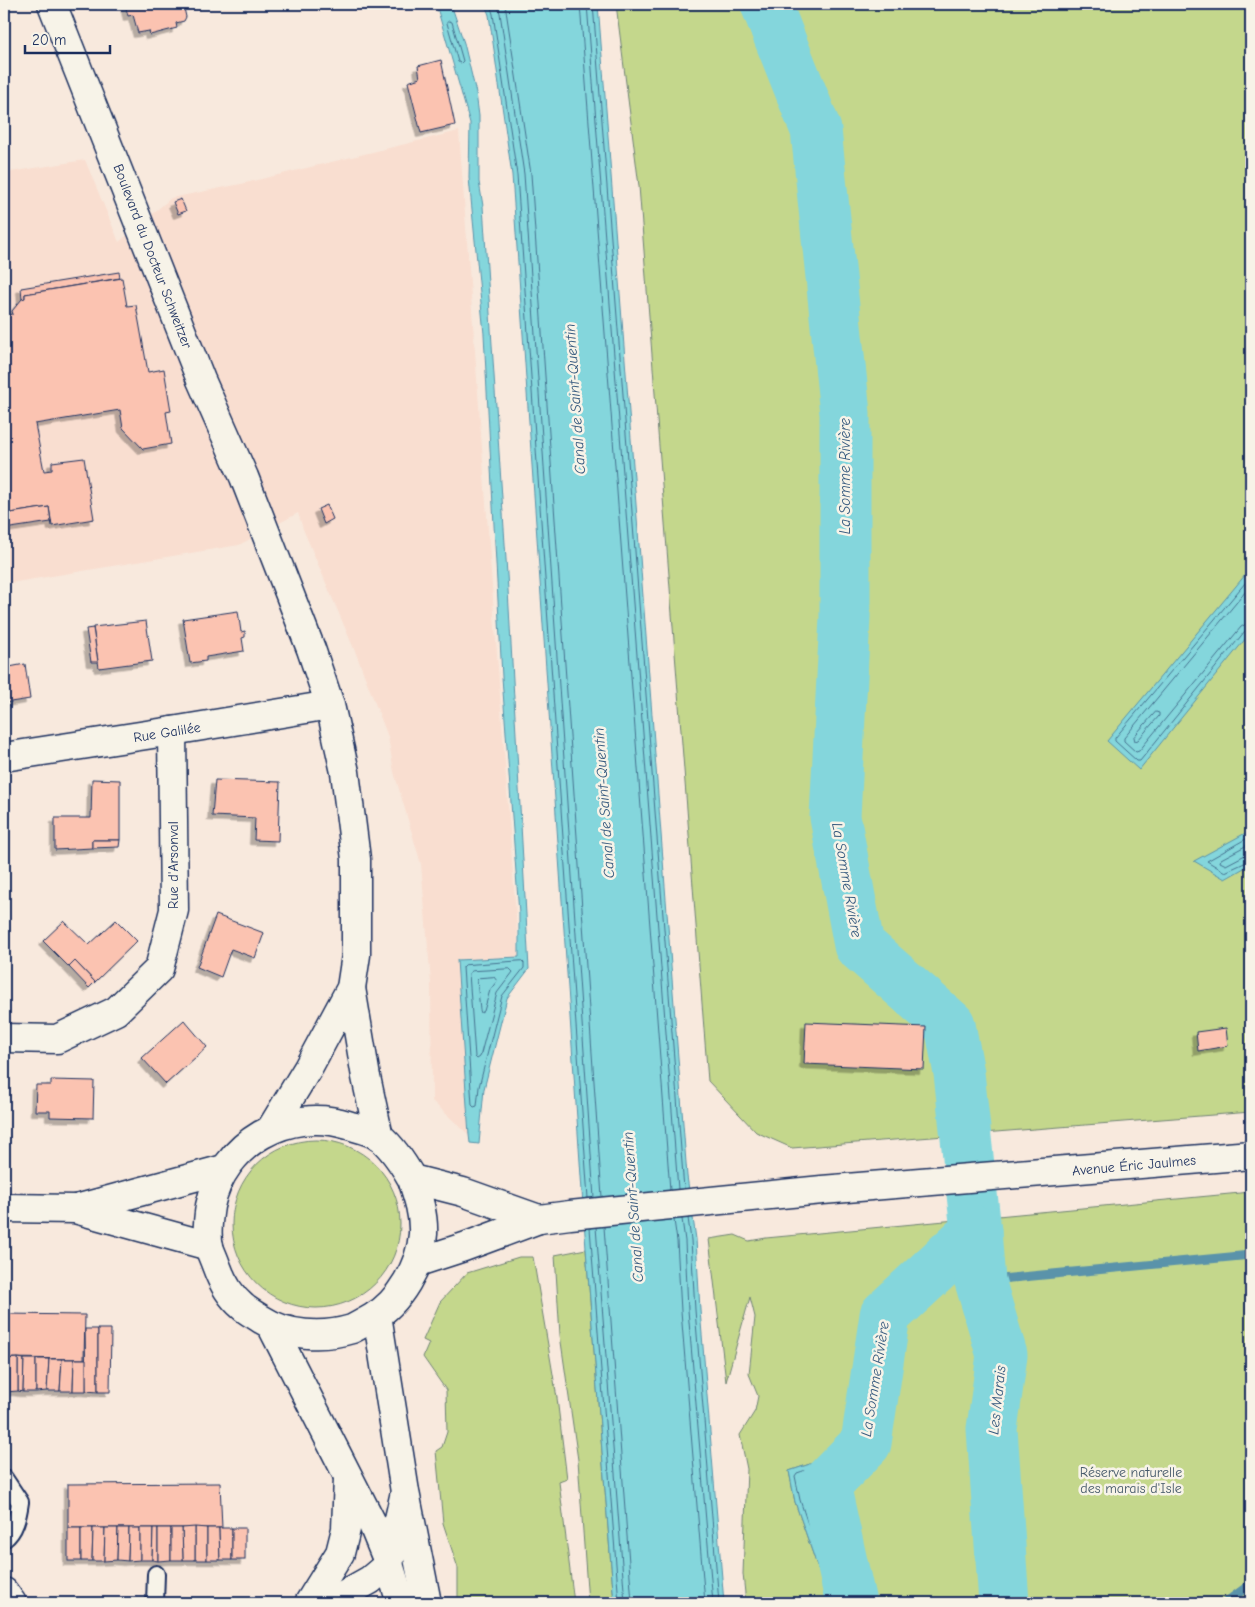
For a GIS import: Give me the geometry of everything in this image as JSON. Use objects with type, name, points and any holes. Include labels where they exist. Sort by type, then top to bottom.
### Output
[{"type":"street","name":"Boulevard du Docteur Schweitzer","points":[[52,4],[202,380],[244,477],[330,704],[345,772],[356,859],[356,955],[351,988]]},
{"type":"street","name":"Rue Galilée","points":[[4,757],[172,732],[330,704]]},
{"type":"street","name":"Rue d'Arsonval","points":[[4,1038],[57,1039],[116,1011],[159,969],[174,910],[172,732]]},
{"type":"street","points":[[271,1129],[308,1068],[351,988]]},
{"type":"street","points":[[351,988],[366,1077],[379,1137]]},
{"type":"street","points":[[301,1120],[333,1120],[379,1137],[402,1163],[412,1179],[421,1206],[423,1234],[418,1262],[402,1292],[377,1315],[352,1328],[325,1334],[297,1333],[270,1325],[242,1306],[221,1279],[209,1246],[208,1220],[213,1194],[224,1169],[244,1146],[271,1129],[301,1120]]},
{"type":"street","name":"Avenue Éric Jaulmes","points":[[539,1219],[822,1190],[1251,1155]]},
{"type":"street","points":[[75,1209],[224,1169]]},
{"type":"street","points":[[412,1179],[463,1192],[539,1219]]},
{"type":"street","points":[[4,1208],[75,1209],[209,1246]]},
{"type":"street","points":[[418,1262],[539,1219]]},
{"type":"street","points":[[377,1315],[405,1492],[427,1603]]},
{"type":"street","points":[[270,1325],[373,1525],[401,1603]]},
{"type":"street","points":[[309,1603],[340,1553],[346,1529],[348,1477]]},
{"type":"street","points":[[341,1601],[388,1564],[405,1492]]},
{"type":"street","points":[[4,1592],[12,1603]]},
{"type":"lane","points":[[4,1478],[20,1502],[17,1520],[9,1535],[4,1539]]},
{"type":"lane","points":[[155,1603],[156,1574]]},
{"type":"shaded area","points":[[459,131],[519,957],[463,1035],[469,1135],[432,1101],[431,983],[421,864],[394,772],[388,737],[298,513],[239,545],[4,584],[4,173],[85,160],[119,242],[171,198],[241,184]]},
{"type":"green space","points":[[616,4],[1251,4],[1251,1112],[792,1148],[756,1132],[708,1081],[639,186]]},
{"type":"green space","points":[[308,1140],[324,1140],[356,1150],[381,1171],[394,1192],[400,1224],[394,1256],[386,1271],[369,1289],[348,1302],[324,1308],[308,1308],[284,1302],[269,1294],[246,1271],[238,1256],[232,1232],[232,1216],[238,1192],[246,1177],[269,1154],[284,1146]]},
{"type":"green space","name":"Réserve naturelle des marais d'Isle","points":[[1251,1192],[1251,1603],[873,1603],[845,1499],[845,1484],[816,1462],[789,1471],[795,1502],[830,1603],[746,1603],[743,1574],[747,1469],[740,1435],[755,1411],[758,1396],[749,1374],[755,1317],[750,1297],[726,1382],[709,1239],[735,1235],[749,1241]]},
{"type":"green space","points":[[586,1249],[614,1603],[588,1603],[578,1460],[560,1335],[555,1255]]},
{"type":"green space","points":[[519,1257],[533,1257],[557,1398],[567,1479],[559,1482],[574,1603],[458,1603],[458,1568],[443,1523],[436,1451],[442,1447],[447,1432],[446,1390],[423,1357],[429,1343],[423,1340],[440,1302],[467,1273]]},
{"type":"water","points":[[436,4],[451,4],[464,43],[476,93],[479,116],[479,182],[483,206],[508,590],[529,969],[507,998],[484,1089],[479,1144],[470,1143],[469,1135],[457,960],[519,957],[519,914],[502,677],[484,334],[469,178],[470,123]]},
{"type":"water","name":"Canal de Saint-Quentin","points":[[485,4],[598,4],[687,1176],[696,1239],[724,1603],[614,1603],[586,1249],[512,175],[489,15]]},
{"type":"water","points":[[1251,568],[1251,632],[1139,770],[1107,741]]},
{"type":"water","points":[[1251,830],[1251,864],[1225,879],[1194,861]]},
{"type":"water","points":[[816,1462],[824,1463],[845,1484],[845,1499],[873,1603],[830,1603],[795,1502],[789,1471]]},
{"type":"building","points":[[125,4],[183,4],[186,17],[184,21],[176,23],[177,28],[150,35],[149,31],[138,33],[133,15],[128,16]]},
{"type":"building","points":[[441,60],[455,125],[421,133],[408,82],[420,78],[418,66]]},
{"type":"building","points":[[181,199],[186,211],[178,214],[173,202]]},
{"type":"building","points":[[119,272],[120,278],[25,294],[25,298],[22,299],[21,288]]},
{"type":"building","points":[[122,278],[127,306],[136,305],[148,372],[164,369],[171,411],[166,412],[171,444],[143,449],[123,428],[120,410],[35,424],[44,471],[52,470],[52,462],[84,458],[94,519],[52,526],[49,507],[4,514],[4,316],[13,314],[12,311],[25,298],[25,294]]},
{"type":"building","points":[[327,505],[333,519],[324,524],[318,509]]},
{"type":"building","points":[[49,507],[51,522],[4,529],[4,514]]},
{"type":"building","points":[[238,611],[241,632],[245,631],[245,637],[242,638],[244,651],[206,657],[206,661],[190,663],[183,619]]},
{"type":"building","points":[[146,621],[152,661],[99,668],[93,627]]},
{"type":"building","points":[[93,628],[98,662],[91,662],[86,629]]},
{"type":"building","points":[[25,664],[30,699],[4,703],[4,668]]},
{"type":"building","points":[[92,779],[120,780],[120,840],[92,840],[92,848],[55,850],[55,818],[91,818]]},
{"type":"building","points":[[215,780],[280,782],[278,841],[254,840],[255,818],[212,816]]},
{"type":"building","points":[[92,840],[120,840],[119,847],[92,848]]},
{"type":"building","points":[[216,915],[264,933],[255,958],[231,949],[221,977],[197,967]]},
{"type":"building","points":[[116,920],[137,941],[95,982],[75,961],[69,967],[43,941],[64,921],[89,945]]},
{"type":"building","points":[[75,961],[95,982],[89,988],[69,967]]},
{"type":"building","points":[[184,1020],[207,1047],[166,1084],[142,1058]]},
{"type":"building","points":[[806,1022],[926,1027],[924,1069],[804,1064]]},
{"type":"building","points":[[1226,1028],[1228,1046],[1198,1051],[1196,1032]]},
{"type":"building","points":[[51,1080],[94,1081],[93,1118],[50,1117],[50,1111],[35,1111],[36,1085],[51,1085]]},
{"type":"building","points":[[4,1314],[85,1315],[84,1359],[4,1358]]},
{"type":"building","points":[[85,1329],[98,1329],[98,1392],[86,1391]]},
{"type":"building","points":[[98,1329],[111,1329],[110,1392],[98,1392]]},
{"type":"building","points":[[4,1358],[6,1359],[5,1392],[4,1392]]},
{"type":"building","points":[[18,1358],[24,1359],[23,1392],[18,1391]]},
{"type":"building","points":[[18,1358],[18,1391],[5,1392],[6,1359]]},
{"type":"building","points":[[24,1359],[36,1359],[36,1392],[23,1392]]},
{"type":"building","points":[[36,1359],[49,1359],[47,1391],[36,1392]]},
{"type":"building","points":[[49,1359],[62,1359],[60,1391],[47,1391]]},
{"type":"building","points":[[62,1359],[74,1359],[73,1391],[60,1391]]},
{"type":"building","points":[[74,1359],[86,1359],[86,1391],[73,1391]]},
{"type":"building","points":[[220,1483],[222,1528],[68,1528],[68,1484]]},
{"type":"building","points":[[195,1527],[207,1528],[207,1560],[195,1560]]},
{"type":"building","points":[[195,1527],[195,1560],[183,1560],[182,1528]]},
{"type":"building","points":[[68,1528],[81,1528],[81,1561],[68,1561]]},
{"type":"building","points":[[81,1528],[93,1528],[92,1561],[81,1561]]},
{"type":"building","points":[[93,1528],[105,1528],[104,1561],[92,1561]]},
{"type":"building","points":[[105,1528],[118,1528],[117,1560],[104,1561]]},
{"type":"building","points":[[118,1528],[129,1528],[128,1561],[117,1560]]},
{"type":"building","points":[[129,1528],[140,1528],[140,1560],[128,1561]]},
{"type":"building","points":[[140,1528],[153,1528],[152,1560],[140,1560]]},
{"type":"building","points":[[153,1528],[158,1528],[158,1561],[152,1560]]},
{"type":"building","points":[[158,1528],[171,1528],[171,1560],[158,1561]]},
{"type":"building","points":[[171,1528],[182,1528],[183,1560],[171,1560]]},
{"type":"building","points":[[207,1528],[219,1528],[220,1560],[207,1560]]},
{"type":"building","points":[[219,1528],[232,1528],[232,1560],[220,1560]]},
{"type":"building","points":[[232,1528],[245,1528],[245,1560],[232,1560]]},
{"type":"waterway","name":"La Somme Rivière","points":[[766,4],[816,130],[845,414],[845,617],[835,817],[859,945],[950,1025],[959,1073],[976,1231],[885,1315],[866,1443],[825,1485],[851,1603]]},
{"type":"waterway","name":"Les Marais","points":[[976,1231],[980,1281],[1002,1355],[992,1429],[1004,1603]]},
{"type":"waterway","points":[[980,1281],[1251,1255]]},
{"type":"waterway","points":[[1225,1603],[1251,1584]]}]
